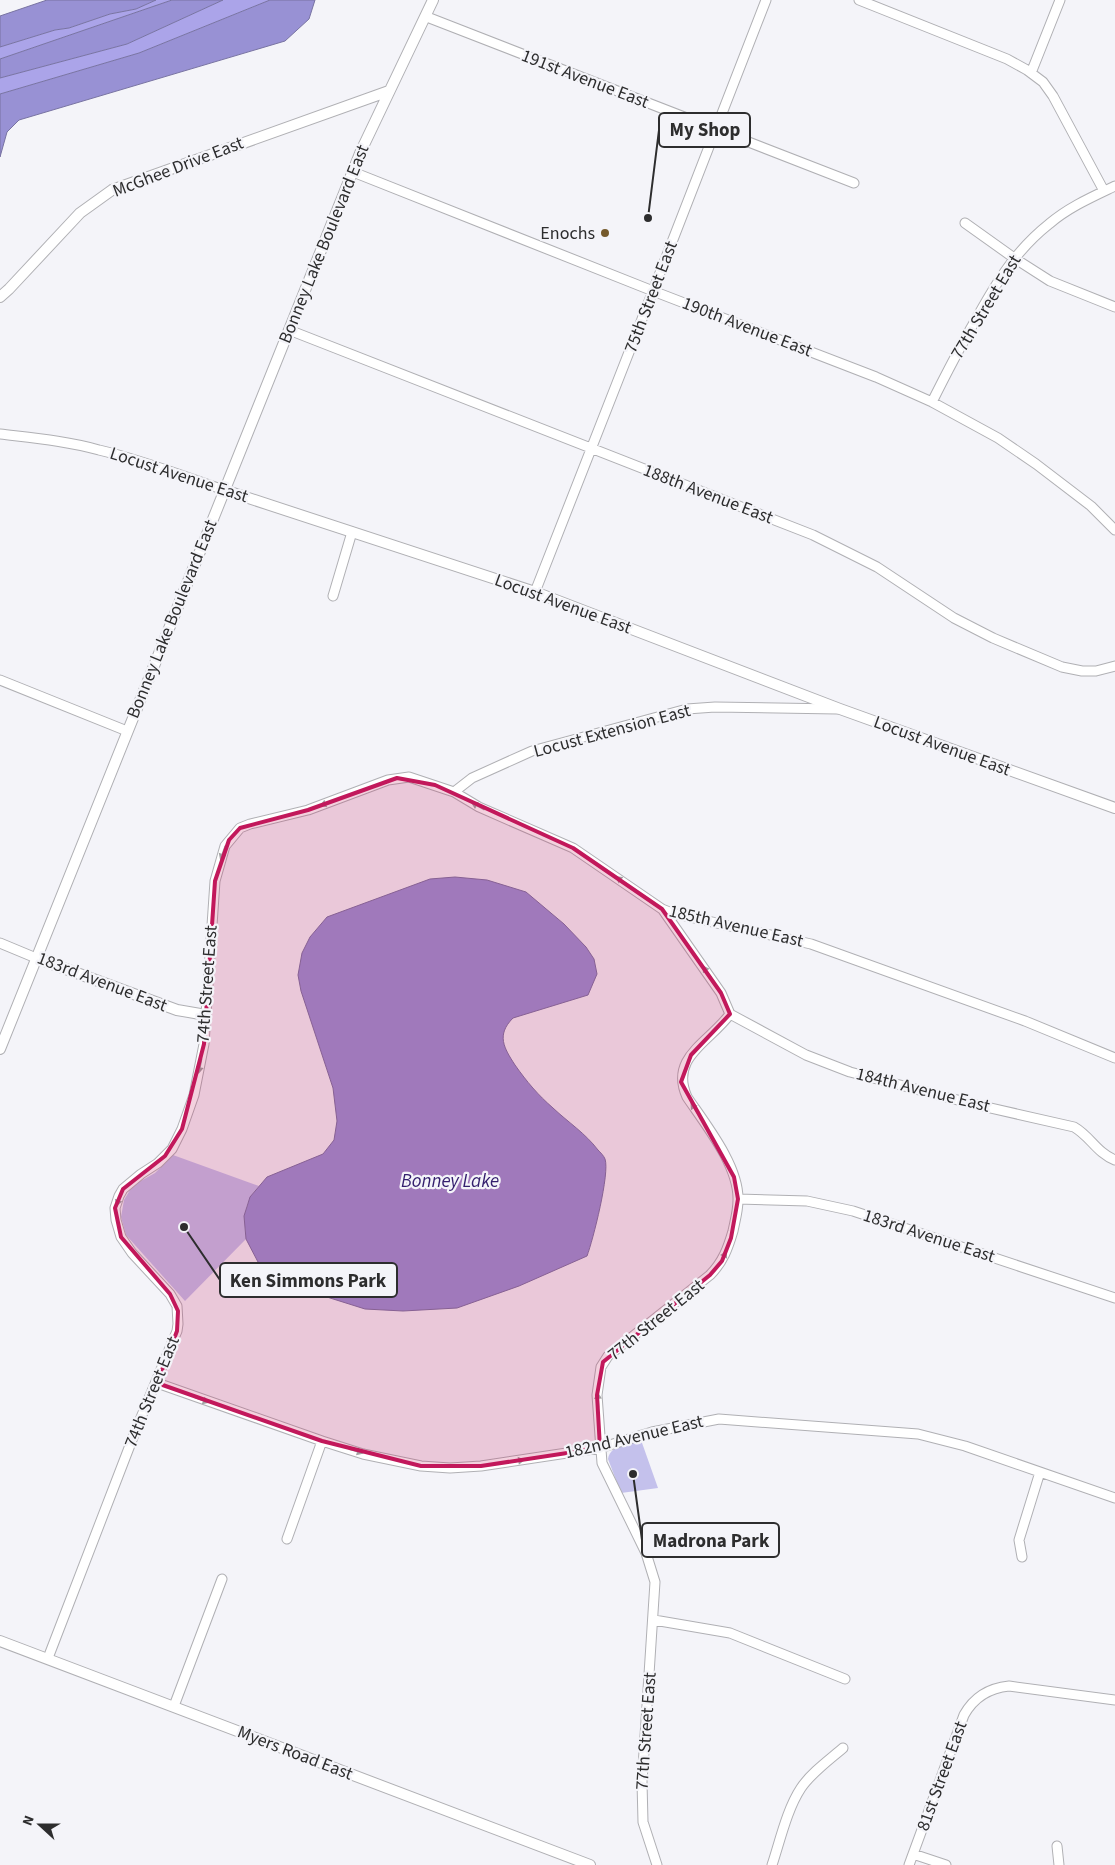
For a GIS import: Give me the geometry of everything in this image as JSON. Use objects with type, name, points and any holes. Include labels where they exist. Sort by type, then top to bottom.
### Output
[{"type":"street","name":"Bonney Lake Boulevard East","points":[[0,1049],[353,172],[389,91],[427,17],[433,0]]},
{"type":"street","name":"75th Street East","points":[[535,592],[766,0]]},
{"type":"street","points":[[859,0],[995,54],[1031,73],[1043,82],[1053,96],[1104,191]]},
{"type":"street","points":[[1031,73],[1060,0]]},
{"type":"street","name":"191st Avenue East","points":[[427,17],[854,184]]},
{"type":"street","name":"McGhee Drive East","points":[[0,297],[80,213],[112,190],[236,144],[389,91]]},
{"type":"street","name":"190th Avenue East","points":[[353,172],[876,377],[932,402],[998,438],[1091,506],[1115,530]]},
{"type":"street","name":"77th Street East","points":[[932,402],[997,282],[1014,258],[1050,222],[1084,201],[1115,186]]},
{"type":"street","points":[[966,223],[1014,258],[1050,281],[1115,307]]},
{"type":"street","name":"188th Avenue East","points":[[289,330],[835,545],[877,567],[973,628],[1062,667],[1082,671],[1096,671],[1115,666]]},
{"type":"street","name":"Locust Avenue East","points":[[0,434],[44,439],[98,449],[535,592],[840,709],[1115,808]]},
{"type":"street","points":[[334,596],[352,532]]},
{"type":"street","points":[[0,680],[127,731]]},
{"type":"street","name":"Locust Extension East","points":[[454,792],[472,778],[532,751],[687,709],[715,707],[840,709]]},
{"type":"street","name":"185th Avenue East","points":[[257,822],[308,810],[396,778],[409,777],[454,792],[479,807],[573,848],[662,909],[688,917],[811,944],[1025,1021],[1115,1058]]},
{"type":"street","name":"74th Street East","points":[[48,1658],[177,1331],[178,1311],[170,1294],[132,1253],[121,1237],[115,1208],[123,1189],[158,1163],[172,1149],[194,1095],[204,1044],[215,881],[225,846],[233,834],[240,828],[257,822]]},
{"type":"street","points":[[662,909],[721,993],[730,1014]]},
{"type":"street","name":"183rd Avenue East","points":[[0,942],[36,958],[177,1010],[206,1015]]},
{"type":"street","name":"77th Street East","points":[[657,1865],[643,1822],[642,1802],[654,1620],[654,1573],[646,1553],[607,1478],[602,1463],[597,1395],[603,1362],[618,1347],[674,1305],[718,1268],[726,1253],[731,1238],[738,1199],[734,1176],[687,1097],[682,1082],[683,1071],[691,1055],[722,1026],[730,1014]]},
{"type":"street","name":"184th Avenue East","points":[[730,1014],[806,1055],[850,1072],[973,1104],[1074,1127],[1086,1134],[1101,1152],[1115,1160]]},
{"type":"street","name":"183rd Avenue East","points":[[738,1199],[807,1201],[853,1211],[1115,1298]]},
{"type":"street","name":"182nd Avenue East","points":[[156,1383],[322,1441],[393,1461],[421,1466],[450,1468],[481,1466],[600,1448],[652,1432],[719,1419],[918,1434],[966,1446],[1115,1498]]},
{"type":"street","points":[[287,1539],[322,1441]]},
{"type":"street","points":[[1022,1557],[1019,1540],[1040,1472]]},
{"type":"street","points":[[174,1706],[222,1579]]},
{"type":"street","points":[[654,1620],[730,1633],[846,1679]]},
{"type":"street","name":"Myers Road East","points":[[0,1640],[590,1865]]},
{"type":"street","name":"81st Street East","points":[[910,1865],[964,1715],[984,1693],[1000,1686],[1009,1686],[1115,1700]]},
{"type":"street","points":[[772,1865],[793,1802],[801,1788],[818,1769],[843,1748]]},
{"type":"street","points":[[1057,1846],[1059,1865]]},
{"type":"street","points":[[913,1854],[946,1865]]},
{"type":"highlighted area","points":[[397,778],[435,785],[573,848],[662,909],[721,993],[730,1014],[691,1055],[681,1082],[734,1177],[738,1199],[731,1238],[722,1261],[710,1275],[603,1362],[597,1395],[600,1448],[481,1466],[421,1466],[322,1441],[157,1383],[177,1331],[178,1311],[170,1294],[121,1237],[115,1208],[123,1189],[165,1156],[182,1129],[204,1044],[215,881],[229,840],[240,828],[308,810]]},
{"type":"shaded area","points":[[156,0],[172,0],[0,59],[0,47],[55,30],[69,28],[110,14],[136,9]]},
{"type":"shaded area","points":[[223,0],[270,0],[139,53],[0,94],[0,78],[127,44]]},
{"type":"shaded area","points":[[173,1155],[259,1186],[247,1205],[246,1239],[185,1301],[126,1235],[121,1217],[124,1200],[130,1190],[139,1182],[155,1173]]},
{"type":"shaded area","points":[[641,1440],[658,1488],[621,1493],[608,1459],[617,1447]]},
{"type":"water","points":[[47,0],[156,0],[136,9],[110,14],[69,28],[55,30],[0,47],[0,16]]},
{"type":"water","points":[[172,0],[223,0],[127,44],[0,78],[0,59]]},
{"type":"water","points":[[270,0],[315,0],[309,19],[285,41],[19,120],[7,132],[0,157],[0,94],[139,53]]},
{"type":"water","name":"Bonney Lake","points":[[455,877],[487,880],[526,892],[564,924],[586,947],[594,959],[597,974],[588,995],[513,1018],[503,1036],[508,1053],[528,1083],[588,1138],[602,1154],[606,1167],[600,1207],[587,1256],[519,1286],[457,1308],[403,1311],[365,1309],[311,1292],[280,1278],[258,1262],[246,1239],[244,1216],[250,1197],[267,1177],[323,1154],[334,1140],[337,1121],[333,1088],[301,991],[298,975],[302,953],[310,937],[327,917],[430,879]]},
{"type":"place","name":"My Shop","points":[[648,218]]},
{"type":"place","name":"Enochs","points":[[605,233]]},
{"type":"place","name":"Ken Simmons Park","points":[[184,1227]]},
{"type":"place","name":"Madrona Park","points":[[633,1474]]}]
